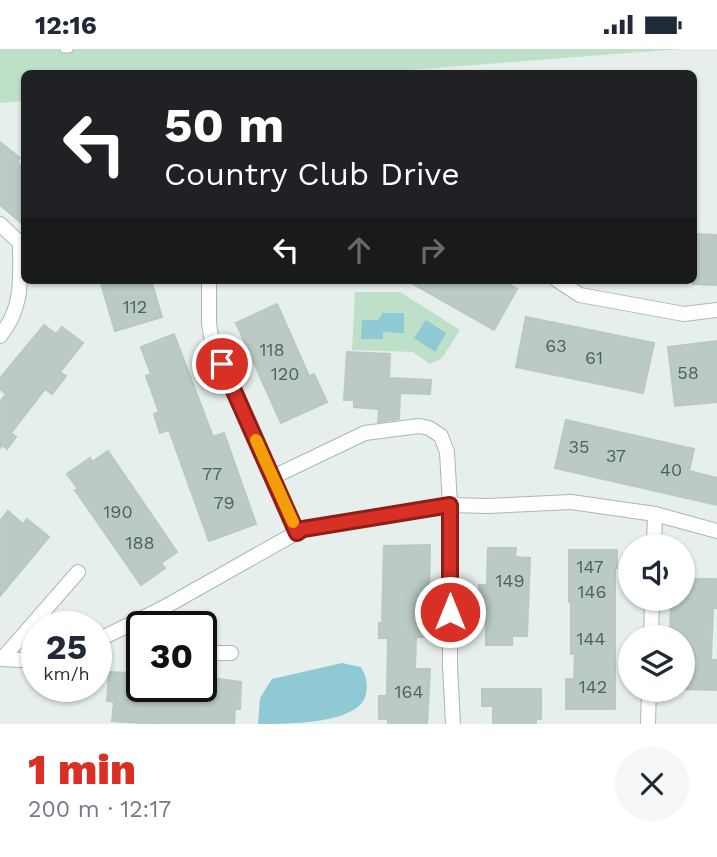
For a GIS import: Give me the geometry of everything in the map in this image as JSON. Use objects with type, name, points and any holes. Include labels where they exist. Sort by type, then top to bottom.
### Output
[{"type":"street","points":[[0,224],[20,243],[20,298],[9,325],[0,336]]},
{"type":"street","points":[[209,284],[212,342],[297,533]]},
{"type":"street","points":[[563,284],[580,295],[684,314],[717,310]]},
{"type":"street","points":[[273,477],[365,433],[419,426],[429,428],[441,436],[447,452],[450,505],[450,666],[453,724]]},
{"type":"street","points":[[112,633],[163,608],[303,529],[450,505],[571,502],[654,514],[717,531]]},
{"type":"street","points":[[654,514],[654,534]]},
{"type":"street","points":[[2,659],[78,572]]},
{"type":"street","points":[[217,653],[231,653]]},
{"type":"street","points":[[2,659],[21,660]]},
{"type":"street","points":[[648,724],[649,702]]},
{"type":"green space","points":[[0,49],[681,49],[409,70],[21,70],[21,101],[0,103]]},
{"type":"green space","points":[[355,292],[400,292],[460,330],[442,358],[430,364],[413,352],[352,350]]},
{"type":"water","points":[[383,313],[404,313],[404,333],[383,332],[383,339],[361,339],[362,320],[378,320]]},
{"type":"water","points":[[426,320],[446,333],[435,352],[414,338]]},
{"type":"water","points":[[342,663],[361,667],[367,687],[361,704],[337,717],[287,724],[258,724],[260,698],[272,679]]},
{"type":"building","points":[[0,142],[20,158],[17,162],[21,165],[21,222],[0,205]]},
{"type":"building","points":[[697,234],[717,235],[717,285],[693,284],[697,284]]},
{"type":"building","points":[[101,284],[152,284],[162,317],[115,331]]},
{"type":"building","points":[[413,284],[509,284],[517,289],[494,330]]},
{"type":"building","points":[[277,304],[309,376],[314,374],[327,402],[281,423],[236,323]]},
{"type":"building","points":[[526,317],[654,343],[643,393],[516,367]]},
{"type":"building","points":[[44,325],[56,334],[62,327],[83,343],[60,372],[66,376],[52,394],[45,389],[11,433],[16,437],[7,449],[2,445],[0,448],[0,402],[6,394],[0,389],[0,378]]},
{"type":"building","points":[[174,334],[213,437],[224,433],[256,524],[209,541],[169,430],[160,433],[154,414],[159,412],[146,376],[151,374],[141,347]]},
{"type":"building","points":[[717,341],[717,402],[675,406],[668,347]]},
{"type":"building","points":[[347,352],[390,354],[389,378],[431,380],[430,394],[400,393],[399,419],[378,422],[379,409],[354,407],[354,400],[344,400]]},
{"type":"building","points":[[566,420],[694,449],[689,471],[717,478],[717,505],[555,468]]},
{"type":"building","points":[[108,451],[177,552],[161,563],[165,568],[141,585],[75,490],[78,489],[67,474],[90,458],[92,462]]},
{"type":"building","points":[[8,511],[23,524],[27,519],[49,537],[0,596],[0,521]]},
{"type":"building","points":[[430,545],[428,637],[416,637],[415,669],[430,669],[427,724],[388,724],[388,719],[379,719],[379,696],[387,696],[388,638],[379,638],[379,623],[382,623],[384,546]]},
{"type":"building","points":[[488,548],[516,548],[515,557],[530,558],[527,636],[512,636],[512,645],[486,645],[486,608],[479,608],[479,585],[487,585]]},
{"type":"building","points":[[569,550],[617,550],[615,709],[566,709],[566,679],[574,679],[575,654],[571,654]]},
{"type":"building","points":[[695,579],[717,579],[717,608],[713,608],[711,660],[717,660],[717,690],[695,689],[695,625],[670,625],[671,611],[695,611]]},
{"type":"building","points":[[112,672],[126,673],[126,702],[217,702],[217,679],[241,682],[240,709],[235,709],[234,724],[112,721]]},
{"type":"building","points":[[482,689],[541,689],[541,719],[536,719],[536,724],[493,724],[493,706],[482,706]]},
{"type":"slow traffic","points":[[256,440],[293,522]]},
{"type":"route","points":[[222,364],[297,533],[303,529],[450,505],[450,612]]}]
